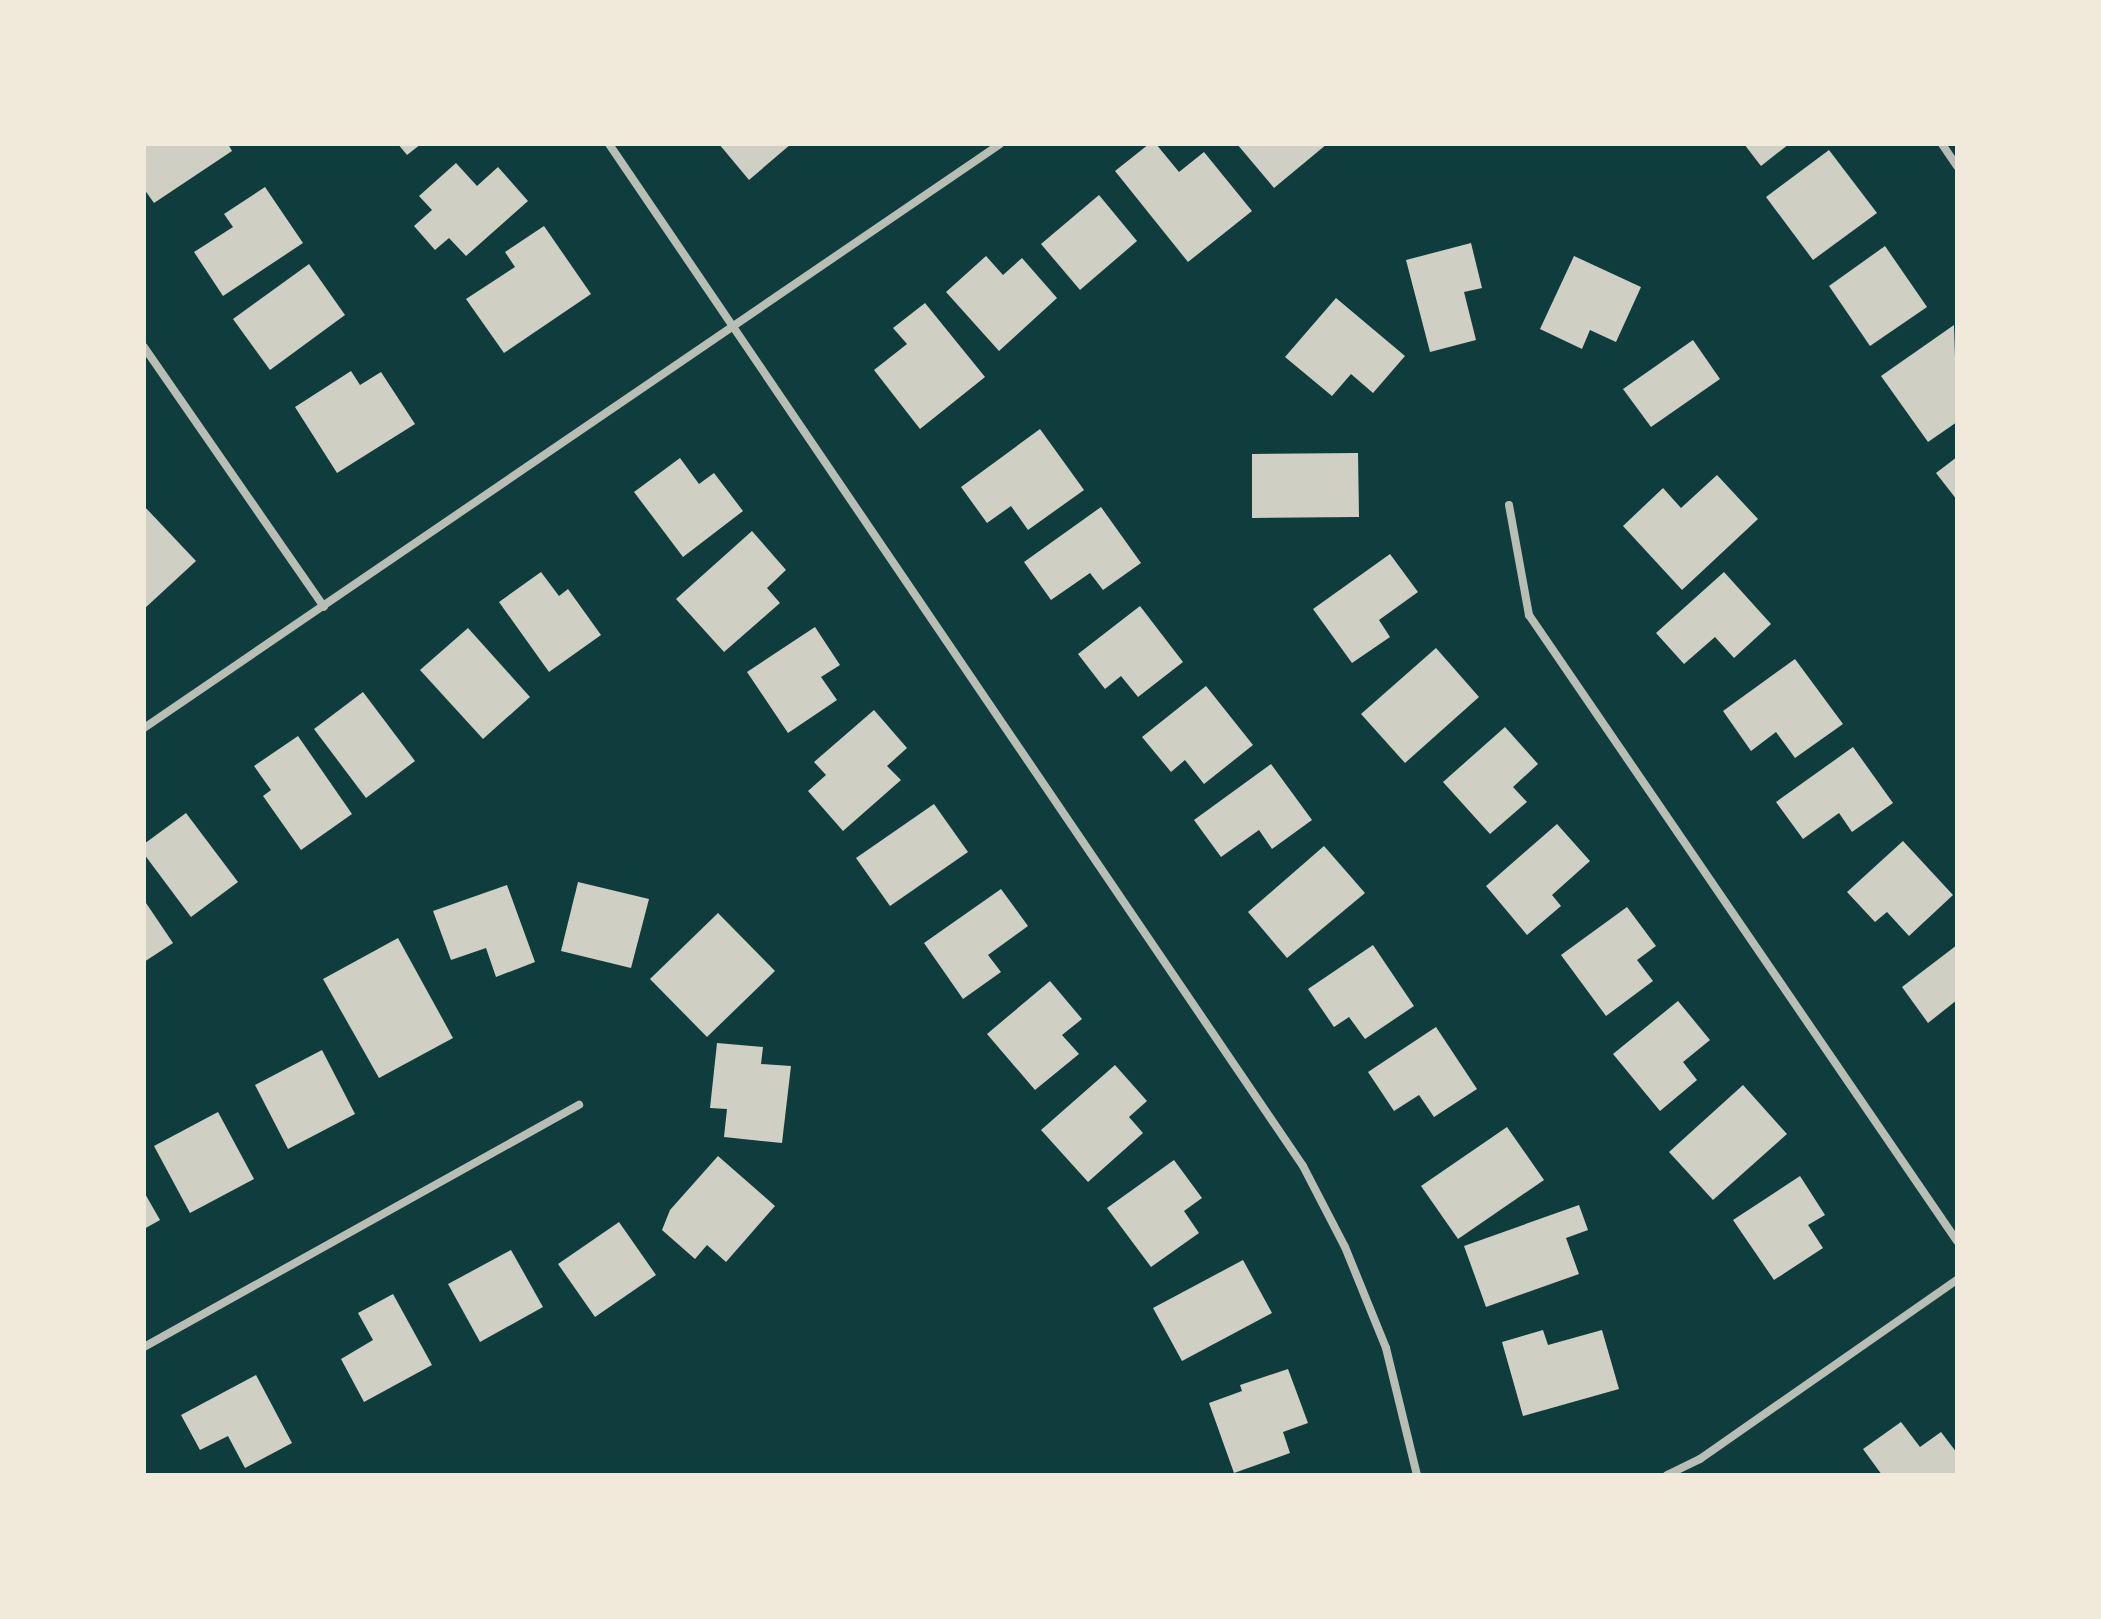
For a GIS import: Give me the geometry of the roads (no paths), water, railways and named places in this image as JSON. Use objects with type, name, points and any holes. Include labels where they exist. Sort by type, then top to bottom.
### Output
[{"type":"street","points":[[609,144],[735,325],[1303,1166],[1345,1247],[1386,1348],[1417,1475]]},
{"type":"street","points":[[144,728],[1000,144]]},
{"type":"street","points":[[1942,144],[1957,166]]},
{"type":"street","points":[[144,347],[324,607]]},
{"type":"street","points":[[1509,505],[1529,615],[1957,1241]]},
{"type":"street","points":[[144,1347],[579,1105]]},
{"type":"street","points":[[1667,1475],[1700,1459],[1957,1280]]}]
